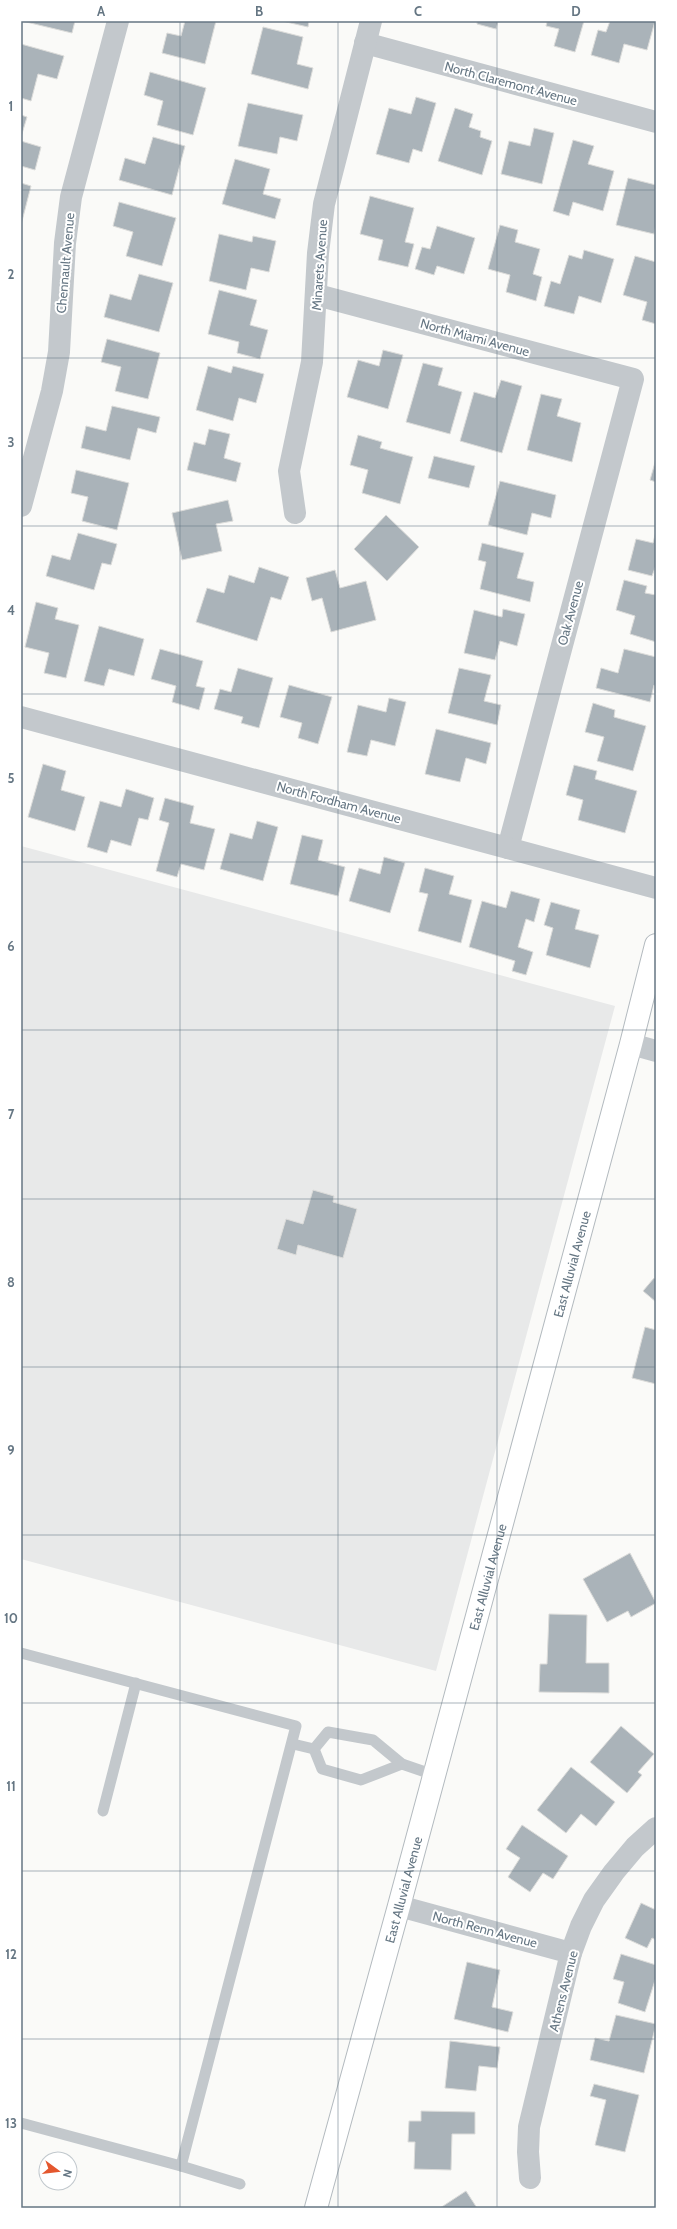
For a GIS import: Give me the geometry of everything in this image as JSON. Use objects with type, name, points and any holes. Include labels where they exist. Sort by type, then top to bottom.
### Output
[{"type":"street","name":"Chennault Avenue","points":[[21,506],[52,391],[59,352],[65,243],[71,197],[118,21]]},
{"type":"street","name":"Minarets Avenue","points":[[295,513],[289,471],[312,362],[317,295],[318,253],[324,204],[371,21]]},
{"type":"street","name":"North Claremont Avenue","points":[[365,43],[656,122]]},
{"type":"street","name":"North Miami Avenue","points":[[317,295],[633,379]]},
{"type":"street","name":"Oak Avenue","points":[[508,848],[633,379]]},
{"type":"street","name":"North Fordham Avenue","points":[[21,717],[656,888]]},
{"type":"street","name":"East Alluvial Avenue","points":[[316,2208],[399,1906],[631,1044],[656,945]]},
{"type":"street","points":[[631,1044],[656,1051]]},
{"type":"street","name":"Athens Avenue","points":[[530,2178],[528,2152],[529,2127],[571,1952],[594,1900],[622,1862],[656,1828]]},
{"type":"street","name":"North Renn Avenue","points":[[399,1906],[571,1952]]},
{"type":"lane","points":[[21,1652],[296,1726],[293,1744],[181,2166]]},
{"type":"lane","points":[[103,1811],[136,1683]]},
{"type":"lane","points":[[314,1749],[328,1732],[373,1740],[402,1764],[434,1775]]},
{"type":"lane","points":[[293,1744],[314,1749]]},
{"type":"lane","points":[[314,1749],[322,1769],[361,1780],[402,1764]]},
{"type":"lane","points":[[21,2123],[181,2166],[240,2184]]},
{"type":"shaded area","points":[[21,846],[615,1006],[436,1671],[21,1559]]},
{"type":"building","points":[[22,21],[75,21],[72,33]]},
{"type":"building","points":[[185,21],[216,21],[205,64],[162,53],[167,33],[181,36]]},
{"type":"building","points":[[282,21],[309,21],[308,27]]},
{"type":"building","points":[[477,21],[498,21],[496,29],[477,24]]},
{"type":"building","points":[[542,21],[584,21],[575,52],[554,46],[559,29],[546,26],[547,22]]},
{"type":"building","points":[[610,21],[655,21],[647,50],[624,44],[619,63],[591,55],[598,30],[606,32]]},
{"type":"building","points":[[263,27],[303,37],[297,64],[313,68],[308,89],[251,74]]},
{"type":"building","points":[[21,44],[64,56],[57,79],[38,74],[31,101],[21,98]]},
{"type":"building","points":[[150,72],[206,88],[193,135],[157,125],[163,101],[144,95]]},
{"type":"building","points":[[416,97],[436,103],[422,152],[413,149],[409,163],[376,154],[389,108],[411,114]]},
{"type":"building","points":[[248,103],[303,115],[297,141],[280,137],[277,154],[238,146]]},
{"type":"building","points":[[455,108],[473,114],[469,127],[481,131],[480,137],[492,141],[482,175],[438,161]]},
{"type":"building","points":[[21,115],[27,117],[21,137]]},
{"type":"building","points":[[534,128],[554,133],[542,184],[501,174],[509,141],[530,146]]},
{"type":"building","points":[[153,137],[185,146],[172,195],[119,180],[125,158],[145,164]]},
{"type":"building","points":[[573,140],[594,146],[588,164],[614,171],[603,211],[573,202],[569,216],[553,211]]},
{"type":"building","points":[[21,141],[41,147],[35,170],[21,166]]},
{"type":"building","points":[[235,159],[270,169],[263,194],[281,199],[275,219],[222,204]]},
{"type":"building","points":[[628,178],[656,185],[656,224],[654,234],[616,225]]},
{"type":"building","points":[[21,183],[31,186],[21,225]]},
{"type":"building","points":[[370,196],[414,208],[405,242],[414,244],[408,267],[378,260],[383,240],[360,234]]},
{"type":"building","points":[[119,202],[176,218],[162,266],[126,256],[133,232],[113,226]]},
{"type":"building","points":[[500,225],[518,230],[515,242],[540,249],[533,274],[542,277],[536,301],[506,292],[510,275],[488,269]]},
{"type":"building","points":[[437,226],[475,238],[464,274],[437,266],[434,275],[415,269],[422,247],[430,249]]},
{"type":"building","points":[[219,234],[252,242],[253,236],[276,241],[269,272],[251,268],[246,290],[209,281]]},
{"type":"building","points":[[584,250],[614,259],[601,303],[579,296],[574,314],[544,306],[551,281],[560,284],[569,255],[582,259]]},
{"type":"building","points":[[635,256],[656,262],[656,324],[642,320],[647,302],[623,295]]},
{"type":"building","points":[[139,274],[173,283],[159,332],[104,317],[110,294],[131,300]]},
{"type":"building","points":[[219,290],[257,300],[250,325],[268,330],[260,359],[237,353],[239,342],[208,334]]},
{"type":"building","points":[[107,339],[160,353],[148,399],[115,391],[121,367],[101,362]]},
{"type":"building","points":[[383,350],[403,355],[388,409],[347,397],[358,360],[379,366]]},
{"type":"building","points":[[423,363],[443,368],[438,385],[462,392],[450,434],[406,422]]},
{"type":"building","points":[[208,366],[231,373],[233,366],[264,374],[256,403],[239,398],[233,421],[196,410]]},
{"type":"building","points":[[501,380],[522,386],[502,453],[460,441],[474,392],[495,398]]},
{"type":"building","points":[[541,394],[562,399],[557,416],[581,423],[572,462],[527,450]]},
{"type":"building","points":[[112,406],[160,417],[156,433],[138,428],[130,460],[81,448],[86,426],[106,431]]},
{"type":"building","points":[[209,429],[230,434],[224,458],[241,463],[236,482],[187,470],[194,442],[205,445]]},
{"type":"building","points":[[358,435],[382,442],[380,448],[413,457],[400,504],[362,493],[368,470],[350,465]]},
{"type":"building","points":[[434,456],[475,466],[469,488],[428,478]]},
{"type":"building","points":[[656,459],[656,482],[650,480]]},
{"type":"building","points":[[76,470],[129,483],[117,530],[82,521],[88,497],[71,493]]},
{"type":"building","points":[[500,481],[556,495],[551,518],[532,513],[527,535],[488,525]]},
{"type":"building","points":[[228,500],[233,521],[216,524],[222,551],[182,560],[172,513]]},
{"type":"building","points":[[386,515],[419,547],[387,581],[354,549]]},
{"type":"building","points":[[656,531],[656,565],[652,576],[628,570],[636,539],[653,543]]},
{"type":"building","points":[[78,533],[117,544],[111,565],[102,563],[94,590],[46,576],[52,555],[70,560]]},
{"type":"building","points":[[482,543],[524,553],[517,578],[534,582],[530,602],[480,589],[486,562],[478,560]]},
{"type":"building","points":[[259,567],[289,577],[281,600],[271,597],[257,641],[196,622],[207,588],[224,593],[229,575],[254,583]]},
{"type":"building","points":[[335,570],[340,588],[366,581],[376,620],[331,632],[322,598],[312,601],[306,578]]},
{"type":"building","points":[[624,580],[647,586],[645,593],[656,595],[656,642],[630,634],[635,616],[616,610]]},
{"type":"building","points":[[36,602],[58,608],[55,619],[79,625],[66,678],[44,673],[49,653],[25,647]]},
{"type":"building","points":[[503,609],[525,614],[517,646],[500,641],[495,660],[464,653],[474,610],[502,617]]},
{"type":"building","points":[[99,626],[144,639],[134,676],[109,669],[104,686],[84,681]]},
{"type":"building","points":[[160,649],[203,661],[196,686],[205,688],[199,710],[172,702],[176,686],[151,679]]},
{"type":"building","points":[[624,649],[656,657],[656,686],[654,685],[650,702],[596,688],[601,668],[618,673]]},
{"type":"building","points":[[238,668],[273,678],[259,728],[241,723],[243,717],[214,709],[220,689],[231,692]]},
{"type":"building","points":[[459,668],[491,675],[484,701],[501,705],[497,725],[448,713]]},
{"type":"building","points":[[289,685],[332,697],[318,744],[298,738],[302,723],[280,717]]},
{"type":"building","points":[[389,698],[406,702],[395,746],[371,740],[367,756],[347,752],[358,705],[386,712]]},
{"type":"building","points":[[593,703],[615,710],[614,717],[646,726],[633,771],[597,761],[604,737],[585,732]]},
{"type":"building","points":[[436,729],[491,743],[486,764],[466,758],[460,782],[425,774]]},
{"type":"building","points":[[43,764],[66,771],[61,790],[85,797],[75,831],[28,817]]},
{"type":"building","points":[[574,765],[597,771],[595,779],[637,791],[625,833],[578,820],[583,800],[566,795]]},
{"type":"building","points":[[126,789],[154,798],[148,820],[139,818],[131,846],[111,840],[107,853],[87,847],[100,801],[121,807]]},
{"type":"building","points":[[165,798],[194,806],[190,823],[215,829],[204,870],[181,864],[177,877],[156,871],[169,823],[159,820]]},
{"type":"building","points":[[257,821],[278,827],[263,881],[220,869],[230,833],[252,839]]},
{"type":"building","points":[[302,835],[323,840],[318,860],[345,867],[338,896],[290,884]]},
{"type":"building","points":[[384,857],[405,863],[390,913],[349,901],[359,868],[380,874]]},
{"type":"building","points":[[425,868],[454,876],[449,894],[472,900],[461,943],[418,931],[428,894],[419,892]]},
{"type":"building","points":[[511,891],[540,899],[534,922],[526,919],[518,947],[533,952],[526,975],[512,971],[515,961],[469,947],[482,901],[506,908]]},
{"type":"building","points":[[551,902],[580,910],[575,929],[599,935],[590,968],[546,955],[553,928],[544,925]]},
{"type":"building","points":[[313,1190],[334,1196],[333,1202],[357,1209],[343,1258],[298,1245],[296,1255],[277,1249],[286,1219],[303,1224]]},
{"type":"building","points":[[654,1278],[656,1280],[656,1302],[643,1291]]},
{"type":"building","points":[[645,1327],[656,1330],[656,1384],[632,1378]]},
{"type":"building","points":[[630,1553],[656,1603],[631,1617],[628,1611],[607,1622],[583,1579]]},
{"type":"building","points":[[549,1614],[587,1615],[586,1663],[609,1663],[609,1693],[539,1692],[540,1664],[547,1664]]},
{"type":"building","points":[[621,1726],[654,1754],[638,1772],[642,1775],[627,1793],[590,1762]]},
{"type":"building","points":[[571,1767],[615,1802],[596,1826],[581,1814],[566,1833],[537,1810]]},
{"type":"building","points":[[522,1825],[568,1856],[553,1879],[543,1873],[530,1892],[508,1877],[520,1858],[506,1849]]},
{"type":"building","points":[[641,1903],[656,1910],[656,1940],[652,1938],[647,1948],[625,1938]]},
{"type":"building","points":[[621,1954],[656,1965],[656,1977],[645,2012],[618,2003],[624,1982],[613,1979]]},
{"type":"building","points":[[467,1962],[500,1970],[492,2007],[513,2012],[508,2032],[454,2019]]},
{"type":"building","points":[[616,2015],[656,2024],[644,2073],[590,2060],[595,2038],[609,2041]]},
{"type":"building","points":[[450,2041],[500,2047],[497,2068],[479,2066],[476,2091],[445,2088]]},
{"type":"building","points":[[594,2084],[639,2095],[625,2152],[595,2145],[606,2100],[590,2096]]},
{"type":"building","points":[[421,2111],[475,2112],[475,2134],[452,2134],[451,2170],[414,2169],[415,2142],[408,2142],[409,2121],[421,2121]]},
{"type":"building","points":[[466,2191],[477,2208],[440,2208]]}]
